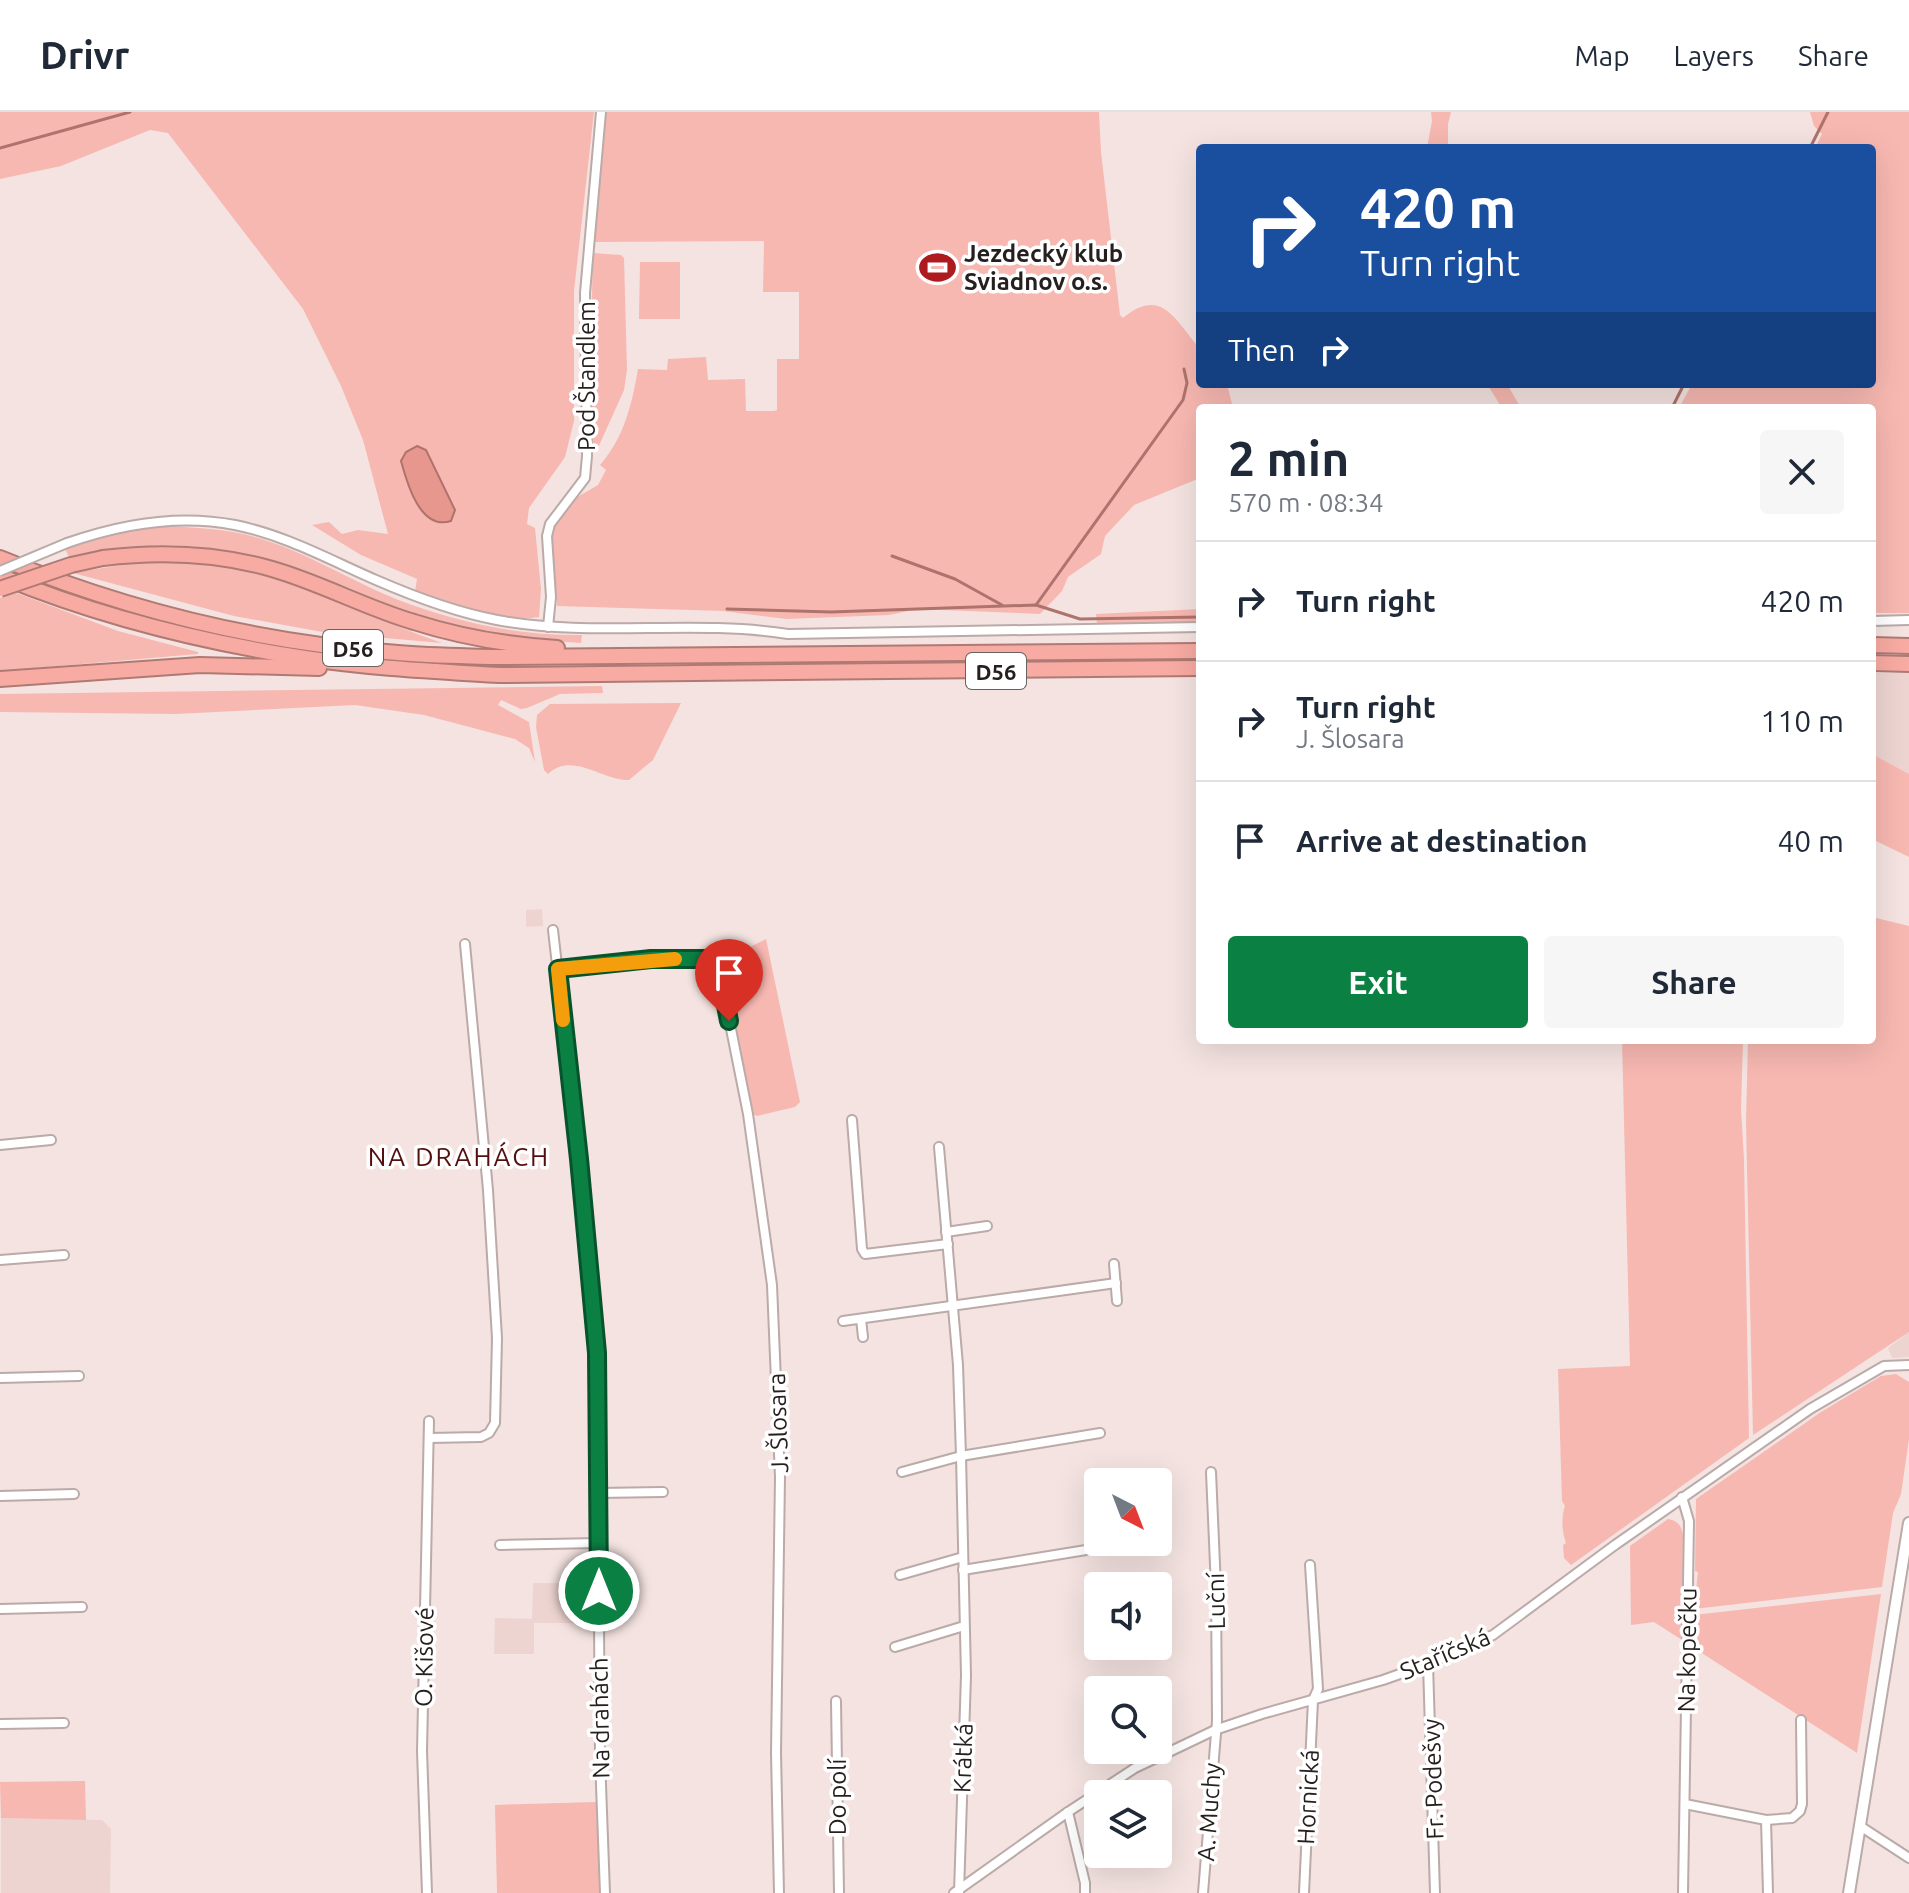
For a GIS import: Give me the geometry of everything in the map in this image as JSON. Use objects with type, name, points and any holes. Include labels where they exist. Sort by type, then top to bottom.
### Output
[{"type":"highway","points":[[0,589],[61,568],[103,558],[146,553],[213,556],[273,569],[377,610],[462,635],[509,644],[654,655]]},
{"type":"highway","name":"D56","points":[[0,558],[135,605],[198,621],[309,643],[397,653],[496,657],[1196,651]]},
{"type":"highway","name":"D56","points":[[0,573],[91,609],[190,635],[306,659],[396,669],[499,675],[1196,668]]},
{"type":"highway","points":[[1876,645],[1909,646]]},
{"type":"highway","points":[[1876,663],[1909,664]]},
{"type":"highway","points":[[0,679],[200,665],[396,669]]},
{"type":"street","name":"Pod Štandlem","points":[[548,627],[551,597],[547,536],[550,524],[585,478],[585,293],[601,112]]},
{"type":"street","points":[[0,573],[67,543],[108,530],[145,523],[199,521],[233,525],[297,544],[442,606],[499,620],[548,627],[744,627],[788,634],[1196,627]]},
{"type":"street","points":[[1876,621],[1909,620]]},
{"type":"street","name":"Na drahách","points":[[553,930],[597,1353],[600,1758],[605,1893]]},
{"type":"street","points":[[429,1438],[481,1437],[489,1433],[495,1423],[495,1308],[488,1190],[465,944]]},
{"type":"street","name":"J. Šlosara","points":[[558,969],[651,959],[717,959],[748,1114],[772,1285],[780,1477],[776,1738],[779,1893]]},
{"type":"street","points":[[852,1120],[862,1249],[865,1254],[948,1244]]},
{"type":"street","points":[[0,1145],[51,1140]]},
{"type":"street","name":"Krátká","points":[[939,1147],[953,1306],[961,1456],[966,1675],[957,1892]]},
{"type":"street","points":[[946,1232],[987,1226]]},
{"type":"street","points":[[0,1260],[64,1255]]},
{"type":"street","points":[[1114,1264],[1117,1301]]},
{"type":"street","points":[[843,1321],[1116,1283]]},
{"type":"street","points":[[861,1319],[863,1337]]},
{"type":"street","name":"Staříčská","points":[[957,1892],[1135,1768],[1215,1730],[1428,1664],[1493,1635],[1682,1497],[1810,1409],[1884,1366],[1909,1365]]},
{"type":"street","points":[[0,1378],[79,1376]]},
{"type":"street","name":"O. Kišové","points":[[427,1893],[422,1751],[429,1421]]},
{"type":"street","points":[[902,1472],[961,1456],[1100,1433]]},
{"type":"street","name":"Luční","points":[[1211,1472],[1216,1588],[1215,1730]]},
{"type":"street","points":[[598,1493],[663,1492]]},
{"type":"street","points":[[0,1496],[74,1494]]},
{"type":"street","name":"Na kopečku","points":[[1682,1497],[1689,1521],[1683,1893]]},
{"type":"street","points":[[1849,1893],[1909,1523]]},
{"type":"street","points":[[500,1545],[599,1543]]},
{"type":"street","points":[[963,1570],[1084,1550]]},
{"type":"street","points":[[900,1575],[963,1557]]},
{"type":"street","name":"Hornická","points":[[1304,1893],[1313,1700],[1318,1689],[1310,1565]]},
{"type":"street","points":[[0,1609],[82,1607]]},
{"type":"street","points":[[895,1647],[964,1626]]},
{"type":"street","name":"Fr. Podešvy","points":[[1428,1664],[1435,1893]]},
{"type":"street","name":"Do polí","points":[[836,1701],[839,1893]]},
{"type":"street","points":[[1685,1804],[1766,1820],[1786,1820],[1800,1811],[1801,1720]]},
{"type":"street","points":[[0,1724],[64,1723]]},
{"type":"street","name":"A. Muchy","points":[[1203,1893],[1215,1730]]},
{"type":"street","points":[[1068,1812],[1085,1893]]},
{"type":"street","points":[[1766,1820],[1768,1893]]},
{"type":"street","points":[[1860,1826],[1909,1858]]},
{"type":"shaded area","points":[[0,112],[594,112],[574,291],[574,421],[565,457],[529,508],[527,524],[535,528],[541,589],[539,617],[493,615],[415,592],[417,579],[361,555],[312,525],[329,522],[342,534],[358,530],[388,534],[363,440],[341,386],[303,309],[168,133],[150,130],[61,166],[0,179]]},
{"type":"shaded area","points":[[604,112],[1099,112],[1120,315],[1123,318],[1148,305],[1167,311],[1196,344],[1196,388],[1228,388],[1232,404],[1196,404],[1196,480],[1134,505],[1105,536],[1101,554],[1068,577],[1062,591],[1040,614],[918,609],[889,615],[787,619],[723,611],[557,606],[551,538],[554,524],[574,499],[598,485],[606,470],[600,465],[615,444],[626,420],[638,369],[667,370],[668,359],[706,357],[708,380],[745,379],[746,411],[774,411],[777,410],[777,359],[799,359],[799,292],[763,292],[764,241],[594,242]]},
{"type":"shaded area","points":[[1431,112],[1451,112],[1448,144],[1428,144]]},
{"type":"shaded area","points":[[1810,112],[1909,112],[1909,613],[1876,613],[1876,404],[1681,404],[1690,388],[1876,388],[1876,144],[1817,144],[1822,134],[1814,126]]},
{"type":"shaded area","points":[[593,253],[621,255],[624,258],[627,370],[624,390],[597,450],[593,448]]},
{"type":"shaded area","points":[[640,262],[680,262],[680,319],[639,319]]},
{"type":"shaded area","points":[[1490,388],[1509,388],[1519,404],[1500,404]]},
{"type":"shaded area","points":[[417,446],[426,450],[455,510],[451,521],[431,519],[411,492],[401,461],[406,452]]},
{"type":"shaded area","points":[[170,526],[255,537],[292,550],[418,607],[464,621],[511,630],[582,635],[581,643],[504,637],[459,629],[304,570],[228,551],[149,546],[69,557],[65,549],[116,534]]},
{"type":"shaded area","points":[[144,561],[215,564],[266,574],[442,643],[328,633],[234,616],[73,573]]},
{"type":"shaded area","points":[[14,592],[118,631],[198,654],[0,671],[0,598]]},
{"type":"shaded area","points":[[1196,609],[1196,623],[1097,624],[1096,614]]},
{"type":"shaded area","points":[[1876,673],[1909,673],[1909,774],[1876,756]]},
{"type":"shaded area","points":[[602,686],[603,693],[560,694],[521,709],[501,700],[498,705],[529,722],[535,762],[529,748],[515,739],[424,715],[355,705],[176,714],[0,712],[0,694]]},
{"type":"shaded area","points":[[681,703],[653,760],[629,780],[577,766],[567,765],[548,774],[544,770],[536,727],[537,715],[550,704]]},
{"type":"shaded area","points":[[1876,756],[1909,774],[1909,857],[1876,841]]},
{"type":"shaded area","points":[[542,909],[543,926],[526,927],[526,910]]},
{"type":"shaded area","points":[[1876,918],[1909,926],[1909,1332],[1753,1435],[1746,1122],[1748,1044],[1876,1044]]},
{"type":"shaded area","points":[[766,939],[800,1102],[795,1107],[757,1116],[751,1113],[722,961]]},
{"type":"shaded area","points":[[1622,1044],[1743,1044],[1741,1109],[1749,1438],[1571,1565],[1564,1558],[1563,1545],[1566,1543],[1562,1524],[1565,1506],[1562,1501],[1558,1369],[1630,1366]]},
{"type":"shaded area","points":[[1909,1332],[1909,1357],[1892,1358],[1888,1348]]},
{"type":"shaded area","points":[[1896,1374],[1909,1382],[1909,1439],[1901,1494],[1893,1513],[1882,1587],[1694,1609],[1698,1572],[1695,1571],[1696,1499],[1821,1412],[1881,1376]]},
{"type":"shaded area","points":[[1668,1519],[1678,1524],[1683,1535],[1682,1640],[1654,1622],[1631,1625],[1630,1546]]},
{"type":"shaded area","points":[[533,1583],[594,1583],[594,1623],[534,1623],[534,1654],[494,1654],[495,1618],[532,1619]]},
{"type":"shaded area","points":[[1881,1594],[1857,1753],[1694,1648],[1694,1615]]},
{"type":"shaded area","points":[[85,1781],[86,1820],[1,1818],[0,1782]]},
{"type":"shaded area","points":[[596,1802],[600,1893],[497,1893],[495,1805]]},
{"type":"shaded area","points":[[1,1818],[102,1820],[111,1829],[110,1893],[1,1893]]},
{"type":"waterway","points":[[0,148],[130,112]]},
{"type":"waterway","points":[[1812,144],[1828,112]]},
{"type":"waterway","points":[[1036,605],[1183,400],[1187,383],[1184,369]]},
{"type":"waterway","points":[[1674,404],[1682,388]]},
{"type":"waterway","points":[[892,556],[955,579],[1002,605]]},
{"type":"waterway","points":[[727,609],[831,612],[1036,605],[1080,619],[1196,617]]},
{"type":"slow traffic","points":[[563,1020],[558,969],[675,959]]},
{"type":"place","name":"Jezdecký klub Sviadnov o.s.","points":[[938,267]]},
{"type":"district","name":"NA DRAHÁCH","points":[[459,1156]]},
{"type":"route","points":[[599,1591],[597,1353],[558,969],[651,959],[717,959],[729,1021]]}]
